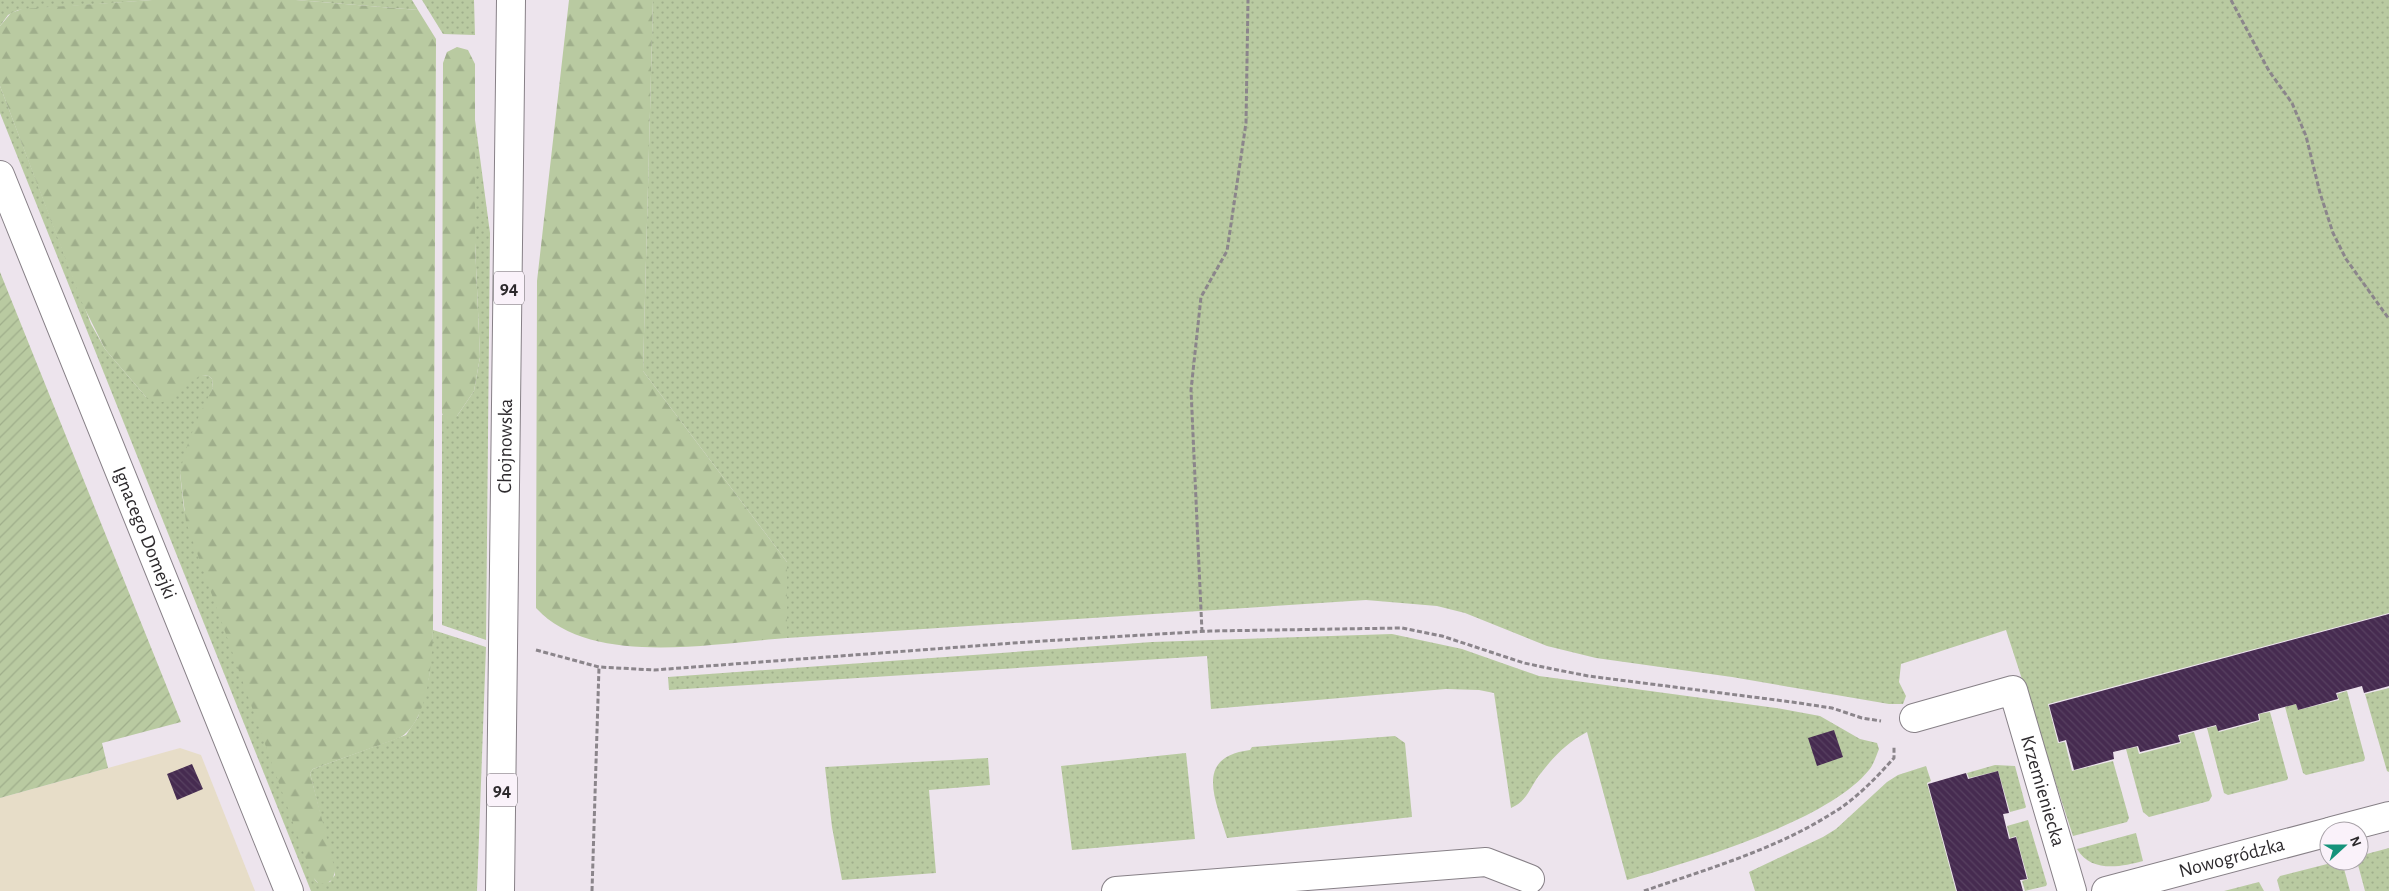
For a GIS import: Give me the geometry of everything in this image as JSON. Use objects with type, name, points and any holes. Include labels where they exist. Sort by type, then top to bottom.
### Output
[{"type":"street","name":"Chojnowska","points":[[500,891],[511,0]]},
{"type":"street","name":"Ignacego Domejki","points":[[0,175],[289,891]]},
{"type":"street","name":"Krzemieniecka","points":[[1903,719],[2013,690],[2072,891]]},
{"type":"street","name":"Nowogródzka","points":[[2369,821],[2389,816]]},
{"type":"street","name":"Nowogródzka","points":[[2106,891],[2319,834]]},
{"type":"street","points":[[1116,891],[1486,862],[1530,879]]},
{"type":"path","points":[[1202,632],[1190,390],[1201,297],[1227,251],[1246,123],[1248,0]]},
{"type":"path","points":[[2231,0],[2269,71],[2292,103],[2306,136],[2320,193],[2333,233],[2346,259],[2389,318]]},
{"type":"path","points":[[528,648],[599,667],[654,670],[1018,643],[1202,632],[1402,628],[1442,636],[1524,663],[1580,674],[1832,708],[1862,718],[1903,719],[1894,758],[1868,786],[1833,814],[1743,857],[1644,891]]},
{"type":"path","points":[[592,891],[599,667]]},
{"type":"shaded area","points":[[180,748],[201,755],[255,891],[0,891],[0,798]]},
{"type":"green space","points":[[0,0],[152,0],[18,10],[8,15],[0,26]]},
{"type":"green space","points":[[152,0],[296,0],[418,10],[436,39],[433,630],[430,673],[423,705],[417,719],[409,730],[399,738],[313,769],[310,773],[335,870],[333,879],[326,884],[318,883],[312,876],[186,522],[180,473],[193,430],[213,388],[212,379],[209,376],[196,378],[170,398],[156,403],[146,397],[105,349],[83,305],[0,86],[0,26],[11,13],[22,9]]},
{"type":"green space","points":[[296,0],[412,0],[418,10]]},
{"type":"green space","points":[[422,0],[474,0],[475,35],[443,34]]},
{"type":"green space","points":[[569,0],[653,0],[643,371],[787,562],[787,638],[690,647],[620,645],[588,639],[560,627],[536,608],[537,281]]},
{"type":"green space","points":[[653,0],[2389,0],[2389,613],[2048,704],[2058,743],[2065,742],[2072,771],[2113,761],[2129,818],[2127,822],[2073,836],[2006,630],[1901,664],[1899,682],[1906,696],[1903,704],[1889,704],[1732,677],[1596,658],[1547,646],[1465,613],[1437,606],[1366,600],[787,638],[787,562],[643,371]]},
{"type":"green space","points":[[457,47],[468,50],[475,64],[475,243],[480,357],[474,391],[457,416],[449,421],[444,419],[442,413],[443,63],[447,52]]},
{"type":"green space","points":[[0,86],[91,324],[105,349],[146,397],[201,375],[209,376],[212,379],[213,388],[180,473],[184,509],[315,880],[318,883],[330,882],[335,875],[310,773],[313,769],[406,735],[418,717],[429,677],[433,630],[486,647],[477,891],[311,891],[0,113]]},
{"type":"green space","points":[[475,120],[490,233],[486,640],[442,625],[442,415],[457,416],[474,391],[480,357],[475,243]]},
{"type":"green space","points":[[0,272],[181,722],[102,743],[108,768],[0,798]]},
{"type":"green space","points":[[1392,634],[1462,649],[1539,676],[1776,708],[1820,716],[1860,739],[1877,743],[1879,749],[1874,763],[1869,770],[1849,789],[1823,806],[1791,823],[1721,851],[1627,880],[1587,732],[1556,755],[1537,778],[1525,797],[1511,808],[1494,693],[1479,690],[1446,689],[1211,709],[1207,656],[669,690],[668,677],[1152,642]]},
{"type":"green space","points":[[2389,688],[2389,772],[2387,771],[2365,694]]},
{"type":"green space","points":[[2347,691],[2365,758],[2364,761],[2306,775],[2303,773],[2285,707],[2296,704],[2298,710],[2339,700],[2337,694]]},
{"type":"green space","points":[[2270,712],[2287,780],[2228,795],[2224,793],[2207,728],[2216,726],[2219,732],[2260,721],[2259,714]]},
{"type":"green space","points":[[2194,732],[2212,796],[2209,801],[2149,817],[2143,812],[2126,749],[2137,747],[2139,754],[2181,743],[2179,736]]},
{"type":"green space","points":[[1395,736],[1405,743],[1412,817],[1227,838],[1214,795],[1213,782],[1215,771],[1221,761],[1232,754],[1250,750],[1252,747]]},
{"type":"green space","points":[[1186,753],[1195,839],[1072,850],[1061,766]]},
{"type":"green space","points":[[988,758],[990,785],[929,790],[936,873],[842,880],[832,827],[825,767]]},
{"type":"green space","points":[[1995,765],[2015,766],[2025,808],[2010,812],[1998,771],[1969,778],[1967,773]]},
{"type":"green space","points":[[1926,766],[1931,781],[1927,783],[1956,891],[1755,891],[1749,872],[1823,837],[1836,829],[1887,782],[1898,775]]},
{"type":"green space","points":[[2028,820],[2047,884],[2046,886],[2025,891],[2022,881],[2028,879],[2016,836],[2010,838],[2007,826]]},
{"type":"green space","points":[[2136,833],[2143,861],[2116,866],[2098,865],[2083,857],[2077,849]]},
{"type":"green space","points":[[2389,848],[2389,891],[2365,891],[2360,871],[2369,871],[2369,853]]},
{"type":"green space","points":[[2319,866],[2319,871],[2345,871],[2350,891],[2280,891],[2277,880],[2280,876]]},
{"type":"green space","points":[[2259,882],[2264,891],[2224,891]]},
{"type":"building","points":[[2389,614],[2389,686],[2364,693],[2362,686],[2336,693],[2338,699],[2298,710],[2296,704],[2258,714],[2259,720],[2218,731],[2216,725],[2178,735],[2180,742],[2140,752],[2138,746],[2113,752],[2114,759],[2074,770],[2066,740],[2059,742],[2049,705]]},
{"type":"building","points":[[1834,730],[1843,757],[1817,766],[1808,738]]},
{"type":"building","points":[[192,764],[203,789],[177,800],[167,774]]},
{"type":"building","points":[[1998,771],[2009,813],[2003,814],[2009,839],[2016,837],[2027,879],[2020,880],[2023,891],[1957,891],[1928,784],[1966,773],[1968,779]]}]
